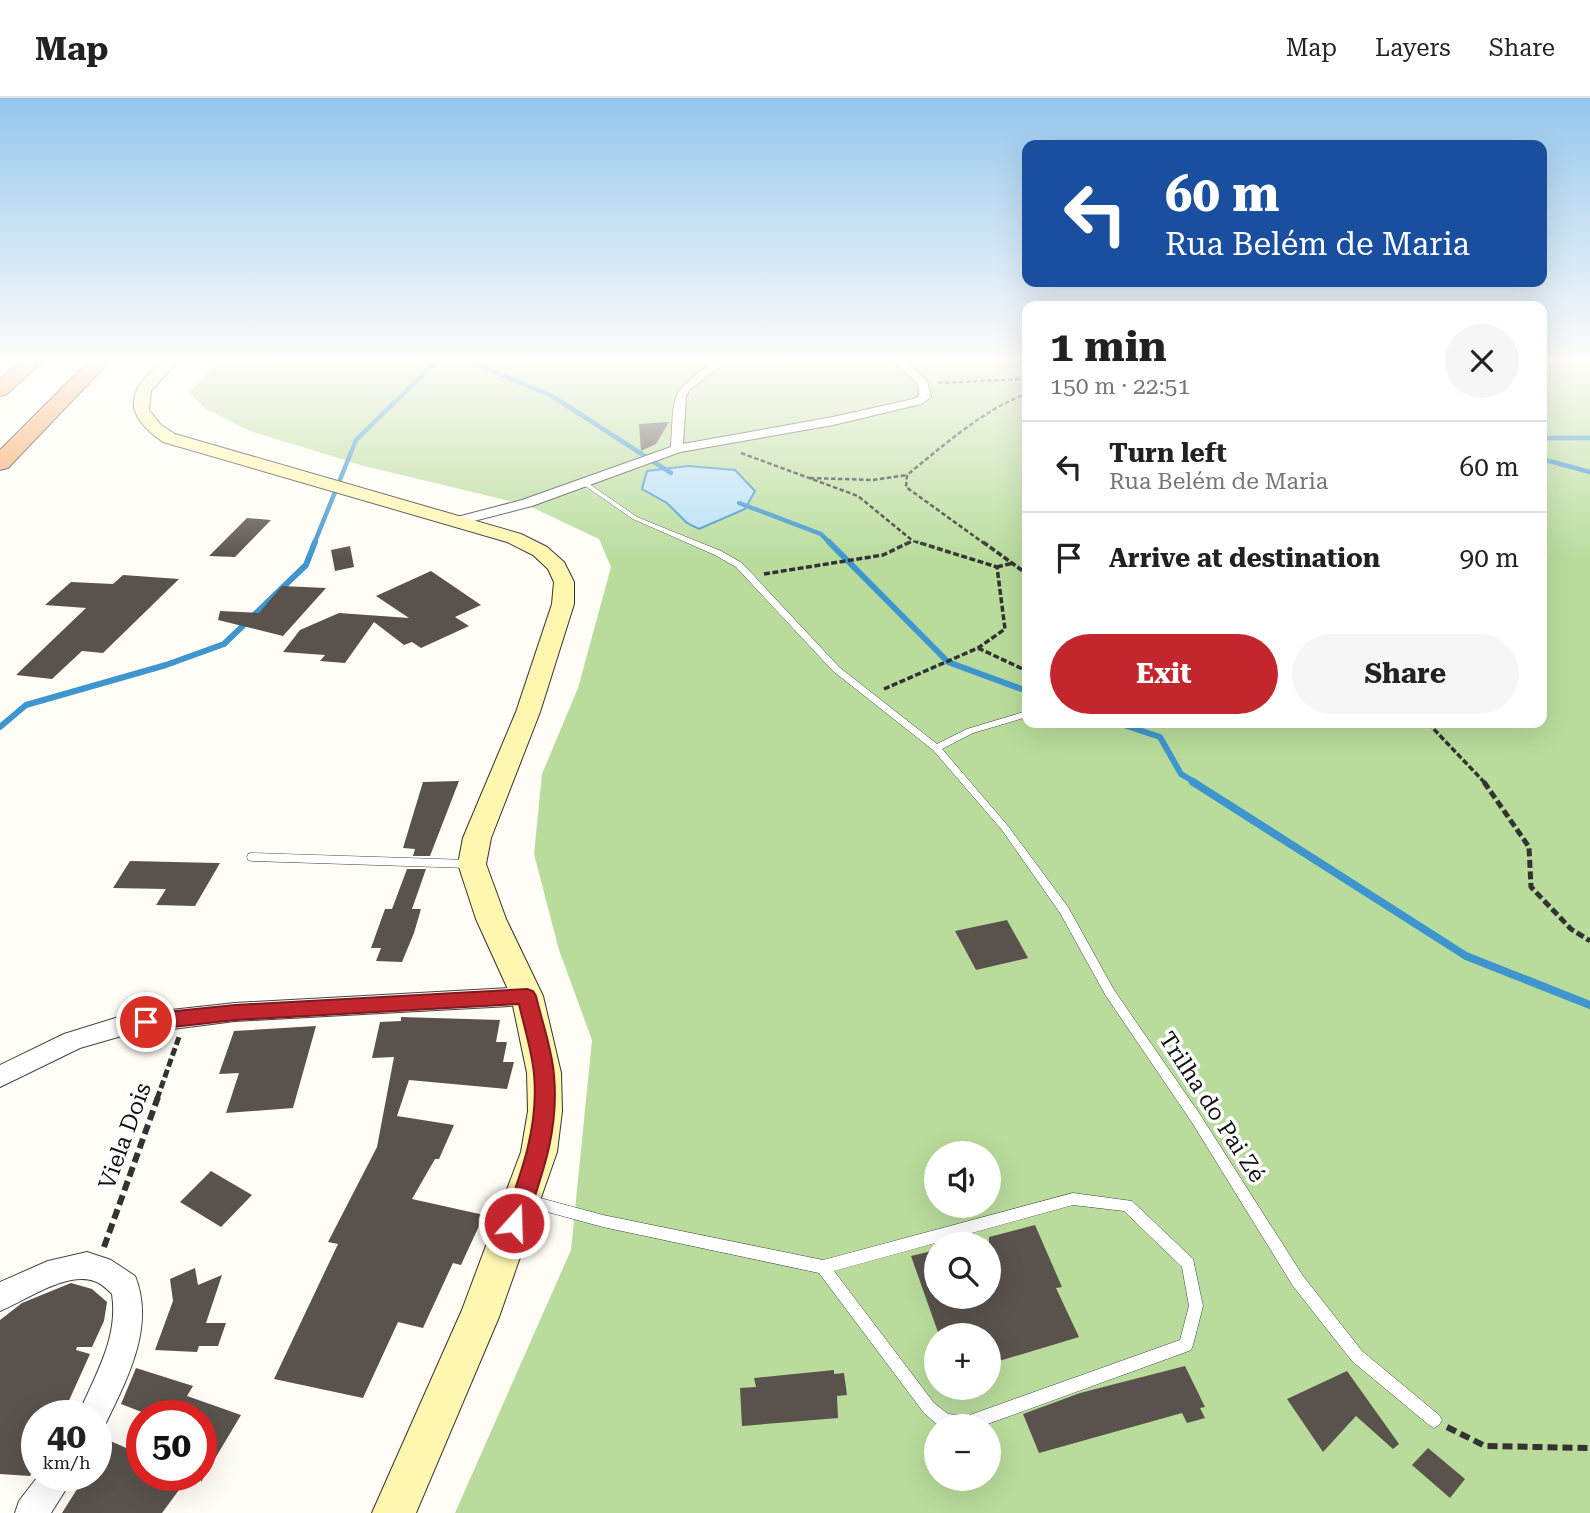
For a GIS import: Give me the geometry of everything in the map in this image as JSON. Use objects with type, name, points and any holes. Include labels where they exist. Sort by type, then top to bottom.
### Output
[{"type":"highway","points":[[0,463],[35,427]]},
{"type":"main road","points":[[154,427],[169,438],[462,520],[514,538],[540,551],[557,566],[564,582],[563,604],[556,628],[528,712],[477,838],[472,864],[491,919],[527,996],[544,1073],[545,1111],[539,1152],[479,1317],[394,1513]]},
{"type":"street","points":[[677,449],[678,427]]},
{"type":"street","points":[[462,520],[527,503],[677,449],[799,427]]},
{"type":"street","points":[[0,1077],[72,1041],[99,1031],[187,1016],[527,996]]},
{"type":"street","points":[[0,1297],[34,1279],[77,1267],[97,1268],[125,1286],[131,1306],[128,1331],[116,1369],[101,1400]]},
{"type":"street","points":[[32,1513],[48,1491]]},
{"type":"lane","name":"Trilha do Pai Zé","points":[[583,482],[635,518],[718,553],[739,565],[808,641],[869,696],[936,748],[1005,828],[1064,910],[1110,992],[1195,1117],[1298,1281],[1357,1356],[1434,1420]]},
{"type":"lane","points":[[936,748],[970,731],[1022,715]]},
{"type":"lane","points":[[253,857],[472,864]]},
{"type":"lane","points":[[523,1199],[603,1221],[823,1267],[1073,1199],[1127,1205],[1188,1264],[1196,1306],[1186,1345],[967,1424],[945,1421],[929,1408],[823,1267]]},
{"type":"path","points":[[805,478],[873,480],[906,475],[970,427]]},
{"type":"path","points":[[714,442],[859,496],[913,541],[997,567],[1013,563]]},
{"type":"path","points":[[906,475],[906,487],[1022,570]]},
{"type":"path","points":[[751,576],[883,555],[913,541]]},
{"type":"path","points":[[869,696],[978,648],[1005,629],[997,567]]},
{"type":"path","points":[[978,648],[1022,669]]},
{"type":"path","points":[[1433,728],[1479,774],[1529,847],[1531,887],[1571,929],[1590,941]]},
{"type":"path","name":"Viela Dois","points":[[97,1268],[187,1016]]},
{"type":"path","points":[[1434,1420],[1485,1446],[1590,1448]]},
{"type":"green space","points":[[242,427],[1022,427],[1022,728],[1547,728],[1547,427],[1590,427],[1590,1513],[455,1513],[571,1250],[592,1040],[559,950],[534,854],[542,774],[578,688],[611,567],[599,539],[527,505],[364,466]],"holes":[[[642,489],[717,520],[699,529],[687,523],[667,503]]]},
{"type":"water","points":[[688,466],[735,470],[755,491],[745,509],[699,529],[687,523],[667,503],[642,489],[647,471]]},
{"type":"building","points":[[639,427],[666,427],[656,444],[641,451]]},
{"type":"building","points":[[247,518],[271,520],[235,557],[209,556]]},
{"type":"building","points":[[350,546],[354,567],[335,571],[331,550]]},
{"type":"building","points":[[431,571],[481,605],[455,617],[469,626],[421,648],[412,642],[404,645],[374,622],[345,663],[320,661],[325,655],[283,652],[300,630],[339,613],[409,618],[376,596]]},
{"type":"building","points":[[123,575],[179,579],[103,653],[82,651],[52,679],[16,675],[86,608],[45,605],[71,582],[113,584]]},
{"type":"building","points":[[282,586],[326,588],[283,636],[218,620],[220,611],[259,613]]},
{"type":"building","points":[[459,781],[430,856],[413,856],[415,849],[403,848],[423,782]]},
{"type":"building","points":[[130,861],[220,863],[195,906],[156,905],[166,889],[113,888]]},
{"type":"building","points":[[407,869],[426,869],[412,909],[421,909],[414,933],[402,962],[376,961],[381,948],[371,948],[385,909],[392,909]]},
{"type":"building","points":[[1007,920],[1028,958],[976,970],[955,931]]},
{"type":"building","points":[[401,1017],[500,1020],[496,1042],[507,1042],[503,1062],[514,1062],[507,1089],[409,1080],[397,1116],[454,1125],[439,1159],[435,1159],[412,1199],[484,1215],[461,1265],[453,1263],[423,1328],[398,1322],[363,1398],[274,1379],[338,1244],[328,1242],[377,1147],[394,1057],[372,1058],[380,1022],[401,1021]]},
{"type":"building","points":[[316,1026],[293,1108],[226,1113],[239,1073],[219,1074],[234,1031]]},
{"type":"building","points":[[211,1171],[252,1195],[221,1227],[180,1202]]},
{"type":"building","points":[[1035,1225],[1062,1287],[1056,1288],[1079,1337],[1001,1360],[1001,1323],[935,1323],[930,1309],[1001,1309],[1001,1234]]},
{"type":"building","points":[[924,1253],[924,1293],[911,1256]]},
{"type":"building","points":[[195,1268],[198,1285],[222,1275],[206,1323],[226,1323],[218,1346],[199,1346],[197,1352],[155,1350],[173,1301],[170,1279]]},
{"type":"building","points":[[71,1283],[92,1289],[107,1302],[104,1321],[92,1347],[77,1347],[76,1350],[90,1354],[69,1400],[21,1400],[21,1475],[0,1474],[0,1320],[22,1303]]},
{"type":"building","points":[[1185,1366],[1205,1407],[1200,1408],[1205,1418],[1187,1423],[1182,1413],[1039,1453],[1023,1414],[1080,1393]]},
{"type":"building","points":[[136,1368],[193,1386],[187,1396],[198,1400],[126,1400],[126,1406],[121,1404]]},
{"type":"building","points":[[834,1370],[834,1374],[844,1373],[847,1395],[837,1396],[838,1418],[742,1426],[740,1388],[756,1387],[754,1378]]},
{"type":"building","points":[[1347,1371],[1399,1444],[1393,1449],[1356,1416],[1323,1452],[1287,1399]]},
{"type":"building","points":[[217,1407],[241,1415],[217,1455]]},
{"type":"building","points":[[112,1442],[126,1448],[126,1491],[178,1491],[162,1513],[62,1513],[76,1491],[112,1491]]},
{"type":"building","points":[[1428,1448],[1465,1479],[1450,1498],[1412,1465]]},
{"type":"waterway","points":[[314,544],[356,440],[369,427]]},
{"type":"waterway","points":[[600,427],[671,473]]},
{"type":"waterway","points":[[1547,438],[1590,438]]},
{"type":"waterway","points":[[1547,460],[1590,472]]},
{"type":"waterway","points":[[739,503],[821,534],[829,542]]},
{"type":"waterway","points":[[0,727],[26,705],[166,665],[224,644],[306,565],[315,542]]},
{"type":"waterway","points":[[829,542],[948,662],[1022,689]]},
{"type":"waterway","points":[[1133,728],[1160,737],[1181,774],[1196,783]]},
{"type":"waterway","points":[[1193,782],[1466,956],[1590,1005]]},
{"type":"route","points":[[146,1022],[235,1012],[527,996],[544,1073],[545,1111],[539,1152],[514,1223]]}]
